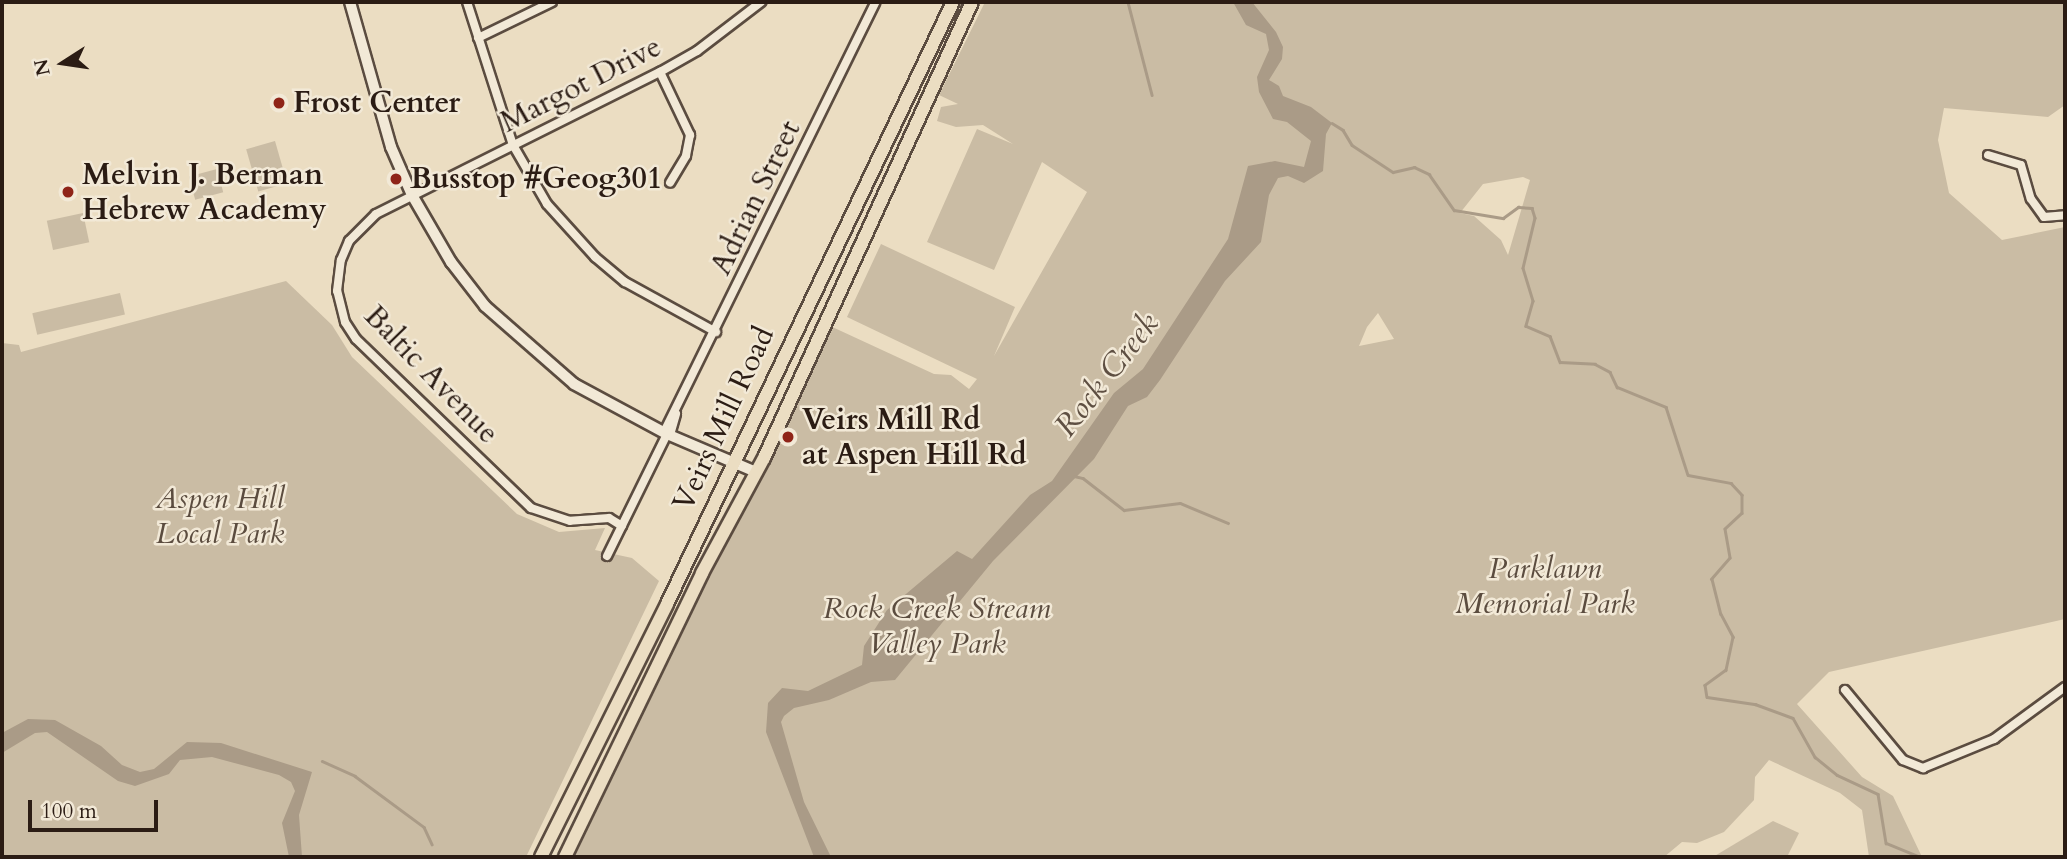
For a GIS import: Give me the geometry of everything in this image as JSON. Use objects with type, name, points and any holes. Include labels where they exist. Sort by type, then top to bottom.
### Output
[{"type":"main road","name":"Veirs Mill Road","points":[[541,857],[667,604],[732,461],[953,2]]},
{"type":"main road","name":"Veirs Mill Road","points":[[565,857],[702,573],[756,472],[972,2]]},
{"type":"street","points":[[350,2],[391,147],[412,195],[451,262],[511,334],[574,384],[667,433],[756,472]]},
{"type":"street","points":[[467,2],[513,145],[547,204],[595,257],[649,297],[716,332]]},
{"type":"street","points":[[478,38],[552,2]]},
{"type":"street","name":"Margot Drive","points":[[412,195],[660,72],[697,51],[761,2]]},
{"type":"street","name":"Adrian Street","points":[[607,556],[875,2]]},
{"type":"street","points":[[660,72],[690,135],[686,156],[670,183]]},
{"type":"street","points":[[1988,155],[2021,165],[2031,199],[2044,217],[2065,215]]},
{"type":"street","name":"Baltic Avenue","points":[[412,195],[376,214],[349,241],[341,260],[337,291],[345,322],[392,377],[531,508],[570,521],[609,518],[622,526]]},
{"type":"street","points":[[1845,690],[1903,760],[1923,768],[1994,739],[2065,687]]},
{"type":"green space","points":[[985,2],[2065,2],[2065,105],[2048,117],[1944,108],[1938,140],[1949,193],[2002,240],[2065,227],[2065,619],[1829,672],[1797,704],[1862,777],[1893,796],[1922,857],[1869,857],[1862,810],[1840,793],[1769,760],[1755,777],[1754,800],[1724,832],[1697,843],[1682,842],[1664,857],[570,857],[828,325],[934,374],[951,375],[969,389],[977,379],[847,317],[881,244],[1015,307],[994,356],[1087,192],[1042,162],[994,270],[927,242],[977,129],[1013,144],[983,125],[956,127],[937,121],[941,107],[958,104],[939,95]],"holes":[[[1523,177],[1530,180],[1508,255],[1501,240],[1474,216],[1460,213],[1483,184]],[[1378,313],[1394,339],[1359,346],[1367,327]]]},
{"type":"green space","points":[[275,141],[287,183],[258,192],[246,149]]},
{"type":"green space","points":[[217,169],[223,192],[195,200],[189,177]]},
{"type":"green space","points":[[83,213],[89,242],[53,250],[47,221]]},
{"type":"green space","name":"Aspen Hill Local Park","points":[[286,281],[332,325],[352,357],[517,514],[559,532],[605,528],[595,550],[632,558],[659,581],[526,857],[2,857],[2,343],[19,345],[21,352]]},
{"type":"green space","points":[[120,293],[125,314],[37,335],[32,313]]},
{"type":"green space","points":[[1773,821],[1799,833],[1787,857],[1713,857]]},
{"type":"shaded area","points":[[1233,2],[1252,2],[1276,32],[1283,47],[1282,59],[1269,80],[1279,86],[1283,96],[1311,107],[1332,123],[1326,134],[1323,171],[1304,183],[1288,176],[1278,178],[1269,195],[1261,242],[1225,281],[1160,380],[1147,397],[1128,406],[1094,459],[993,561],[895,680],[871,682],[829,700],[794,708],[784,716],[781,722],[804,802],[831,857],[814,857],[766,732],[768,703],[782,688],[808,691],[862,665],[864,646],[887,610],[957,551],[972,559],[1030,495],[1052,481],[1114,393],[1143,369],[1228,239],[1248,166],[1275,161],[1304,167],[1311,141],[1287,122],[1273,119],[1259,92],[1257,77],[1269,50],[1266,34],[1246,25]]},
{"type":"shaded area","points":[[28,719],[55,720],[101,746],[122,765],[140,772],[154,769],[187,742],[221,743],[312,772],[299,815],[302,857],[289,857],[282,823],[295,791],[291,782],[279,775],[212,757],[180,760],[169,774],[135,786],[118,781],[47,732],[35,733],[2,753],[2,733]]},
{"type":"waterway","points":[[1128,2],[1152,95]]},
{"type":"waterway","points":[[1332,123],[1343,130],[1352,145],[1393,172],[1414,167],[1429,174],[1454,210],[1503,218],[1518,207],[1532,208],[1535,218],[1523,268],[1533,301],[1526,326],[1550,336],[1560,362],[1595,364],[1610,372],[1617,387],[1666,407],[1688,475],[1731,483],[1742,495],[1742,513],[1725,529],[1730,558],[1712,579],[1721,614],[1733,637],[1726,670],[1705,685],[1707,697],[1755,704],[1793,718],[1815,757],[1837,775],[1878,794],[1886,843],[1920,857]]},
{"type":"waterway","points":[[1074,476],[1083,478],[1124,510],[1180,503],[1228,523]]},
{"type":"waterway","points":[[322,761],[355,776],[424,827],[432,844]]},
{"type":"place","name":"Frost Center","points":[[279,103]]},
{"type":"place","name":"Busstop #Geog301","points":[[396,179]]},
{"type":"place","name":"Melvin J. Berman Hebrew Academy","points":[[68,192]]},
{"type":"place","name":"Veirs Mill Rd at Aspen Hill Rd","points":[[788,437]]},
{"type":"water label","name":"Rock Creek","points":[[1107,375]]},
{"type":"park label","name":"Parklawn Memorial Park","points":[[1545,586]]},
{"type":"park label","name":"Rock Creek Stream Valley Park","points":[[937,626]]}]
